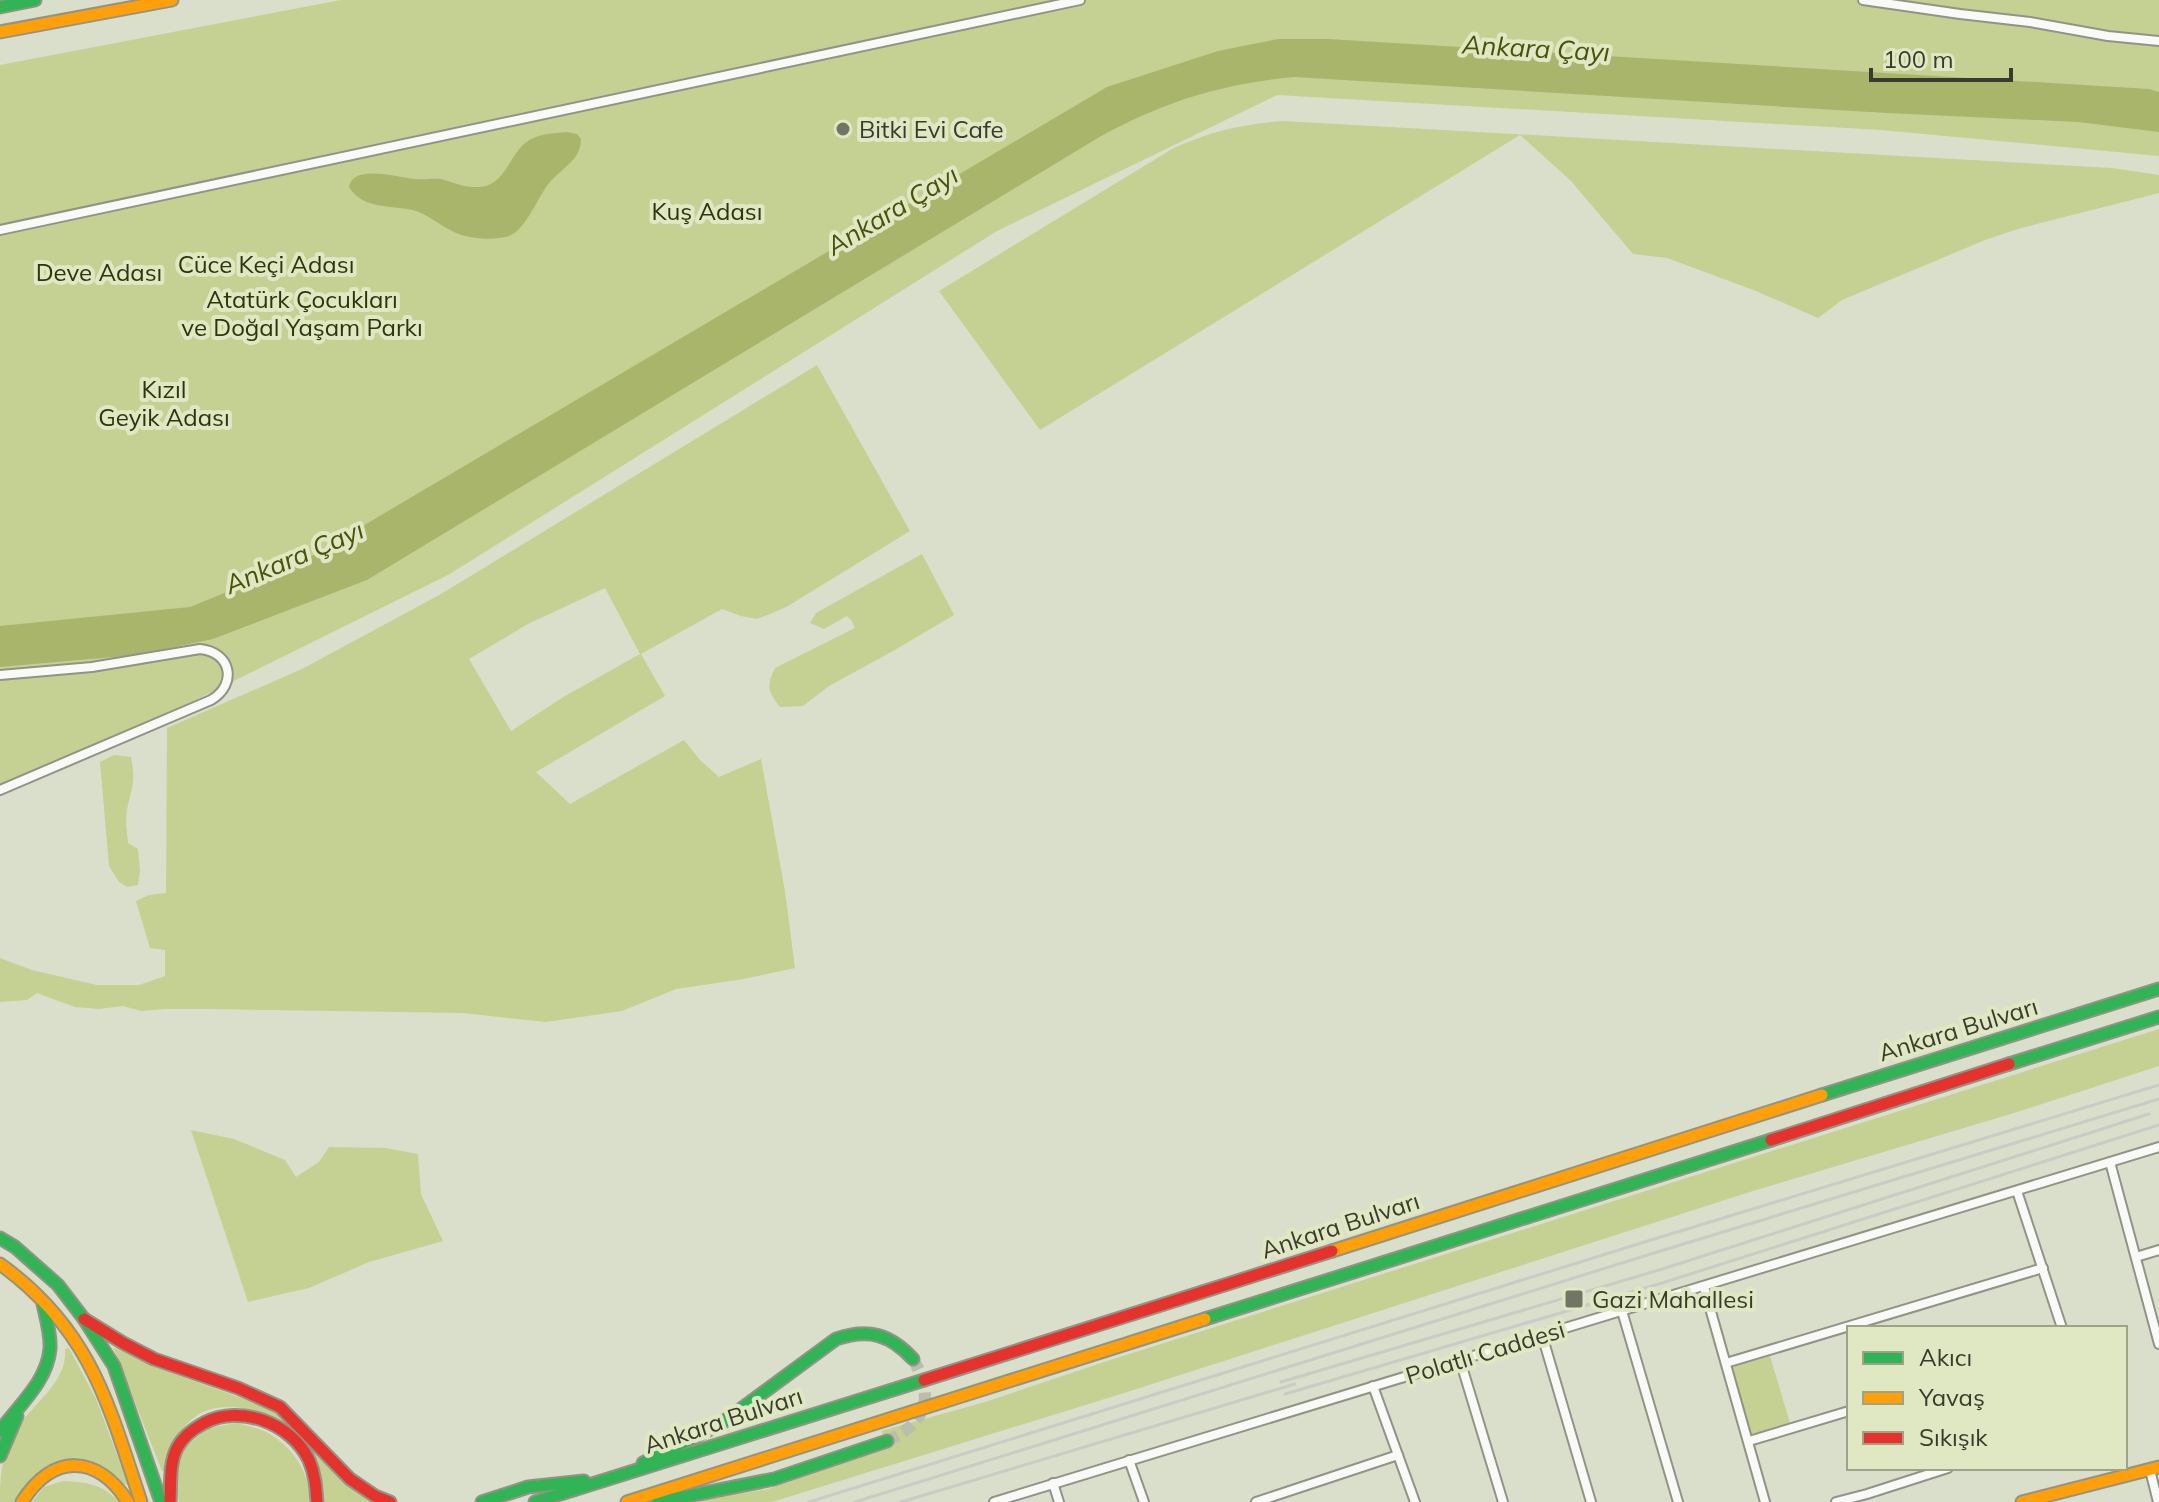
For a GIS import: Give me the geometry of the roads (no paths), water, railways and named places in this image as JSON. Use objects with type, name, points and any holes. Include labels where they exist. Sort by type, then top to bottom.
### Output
[{"type":"main road","points":[[0,7],[35,0]]},
{"type":"main road","points":[[0,32],[172,0]]},
{"type":"main road","name":"Ankara Bulvarı","points":[[535,1502],[2159,989]]},
{"type":"main road","name":"Ankara Bulvarı","points":[[627,1502],[2159,1017]]},
{"type":"main road","points":[[0,1238],[15,1247],[58,1285],[114,1366],[161,1502]]},
{"type":"main road","points":[[0,1264],[43,1301],[68,1329],[87,1358],[111,1411],[141,1502]]},
{"type":"main road","points":[[0,1431],[43,1375],[50,1352],[43,1301]]},
{"type":"main road","points":[[84,1319],[118,1342],[282,1408],[355,1485],[390,1502]]},
{"type":"main road","points":[[482,1502],[528,1487],[612,1478],[722,1423],[836,1339],[851,1334],[876,1334],[900,1345],[913,1359]]},
{"type":"main road","points":[[0,1456],[25,1399]]},
{"type":"main road","points":[[170,1502],[175,1452],[185,1435],[202,1422],[221,1414],[251,1414],[279,1427],[304,1453],[316,1477],[317,1502]]},
{"type":"main road","points":[[658,1502],[774,1479],[887,1441]]},
{"type":"main road","points":[[22,1502],[28,1488],[40,1477],[63,1467],[77,1466],[106,1475],[128,1502]]},
{"type":"main road","points":[[2022,1502],[2154,1468]]},
{"type":"street","points":[[0,230],[1080,0]]},
{"type":"street","points":[[1863,0],[2159,41]]},
{"type":"street","points":[[0,675],[103,666],[200,649],[211,651],[221,658],[228,673],[224,689],[211,700],[0,790]]},
{"type":"street","name":"Polatlı Caddesi","points":[[994,1502],[2159,1147]]},
{"type":"street","points":[[2110,1162],[2159,1344]]},
{"type":"street","points":[[2017,1191],[2061,1326]]},
{"type":"street","points":[[2136,1257],[2159,1250]]},
{"type":"street","points":[[1849,1326],[2043,1268]]},
{"type":"street","points":[[1704,1287],[1765,1502]]},
{"type":"street","points":[[1622,1311],[1678,1502]]},
{"type":"street","points":[[1726,1363],[1847,1327]]},
{"type":"street","points":[[1542,1335],[1591,1502]]},
{"type":"street","points":[[1460,1360],[1503,1502]]},
{"type":"street","points":[[1373,1386],[1415,1502]]},
{"type":"street","points":[[1749,1441],[1847,1412]]},
{"type":"street","points":[[1256,1502],[1398,1455]]},
{"type":"street","points":[[1129,1460],[1144,1502]]},
{"type":"street","points":[[2154,1468],[2158,1502]]},
{"type":"street","points":[[1836,1502],[1868,1498],[1943,1470]]},
{"type":"street","points":[[2103,1470],[2106,1481]]},
{"type":"street","points":[[1053,1483],[1059,1502]]},
{"type":"tunnel","points":[[887,1441],[911,1426],[923,1408],[924,1385],[913,1359]]},
{"type":"railway","points":[[809,1502],[2159,1085]]},
{"type":"railway","points":[[855,1502],[2159,1099]]},
{"type":"railway","points":[[1281,1382],[1659,1270],[2149,1114]]},
{"type":"railway","points":[[1285,1394],[1662,1283],[2159,1125]]},
{"type":"railway","points":[[901,1502],[1295,1384]]},
{"type":"place","name":"Bitki Evi Cafe","points":[[843,129]]},
{"type":"place","name":"Gazi Mahallesi","points":[[1574,1299]]},
{"type":"water label","name":"Ankara Çayı","points":[[1536,48]]},
{"type":"water label","name":"Ankara Çayı","points":[[892,210]]},
{"type":"water label","name":"Ankara Çayı","points":[[294,557]]},
{"type":"park label","name":"Kuş Adası","points":[[707,211]]},
{"type":"park label","name":"Cüce Keçi Adası","points":[[266,264]]},
{"type":"park label","name":"Deve Adası","points":[[99,272]]},
{"type":"park label","name":"Atatürk Çocukları ve Doğal Yaşam Parkı","points":[[302,313]]},
{"type":"park label","name":"Kızıl Geyik Adası","points":[[164,403]]}]
